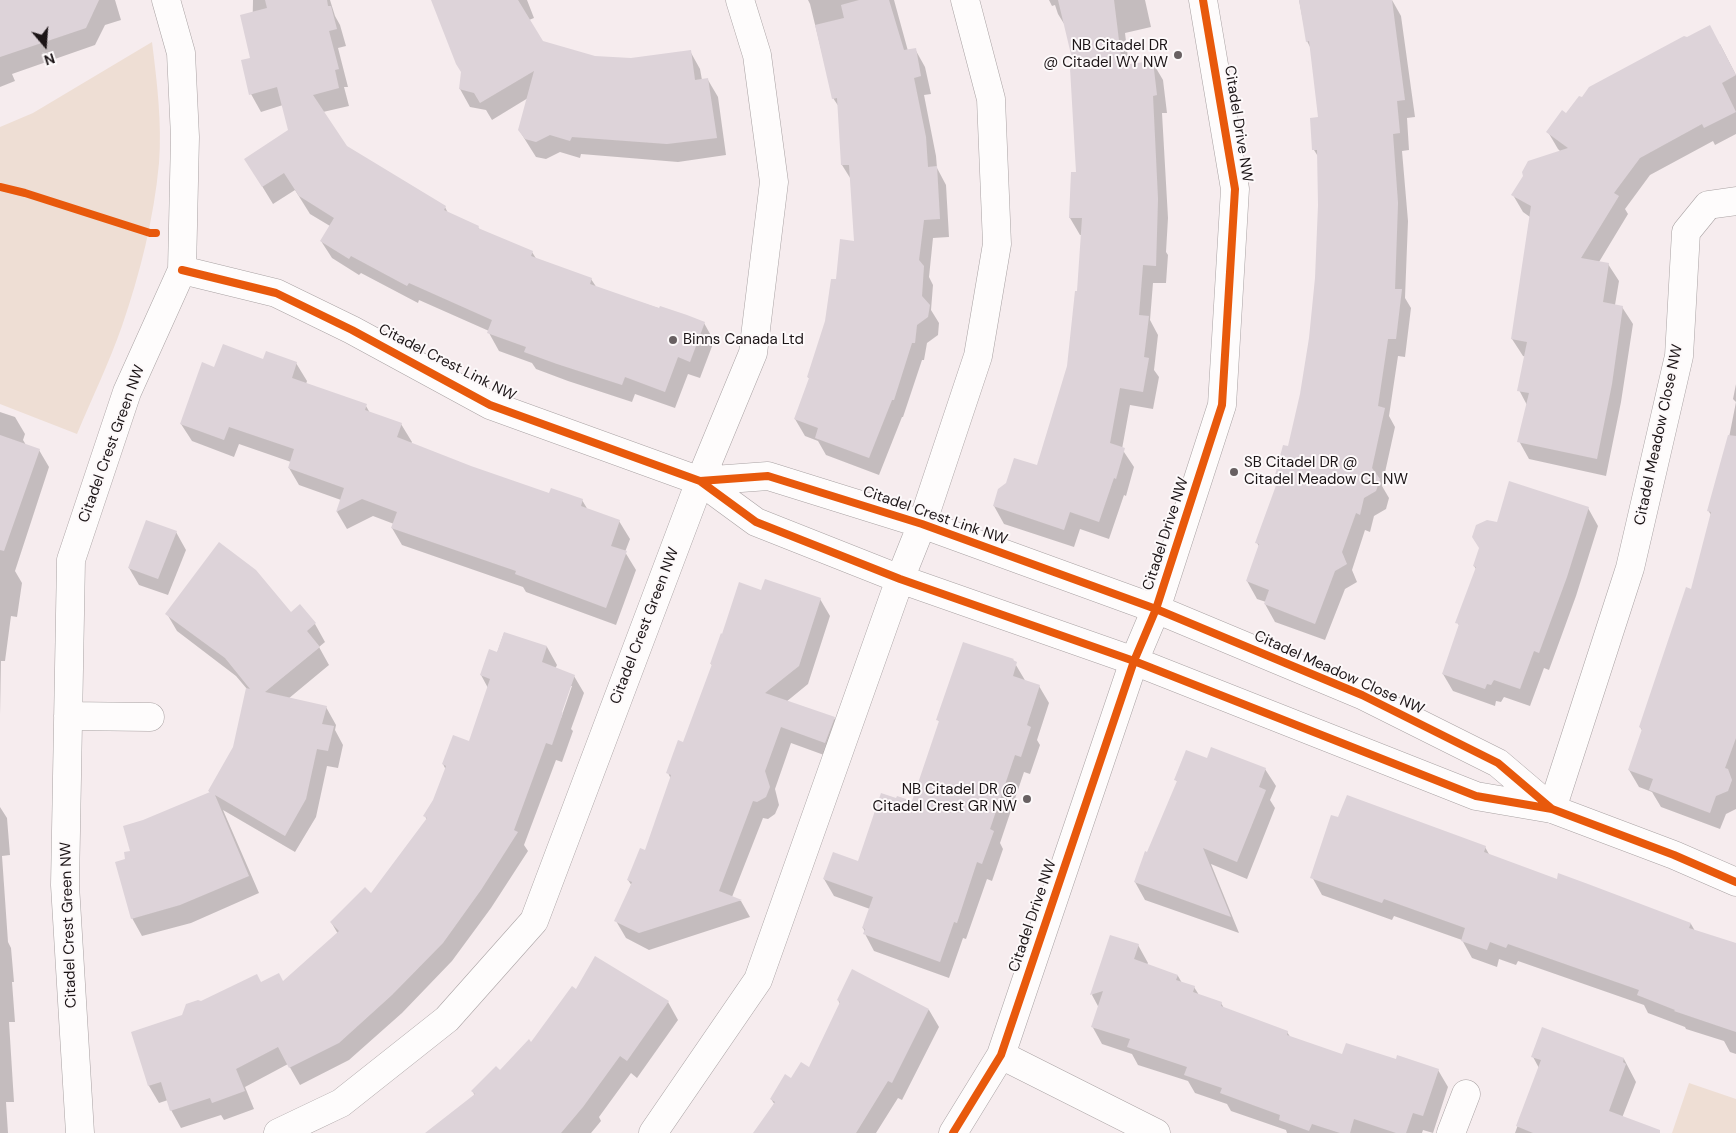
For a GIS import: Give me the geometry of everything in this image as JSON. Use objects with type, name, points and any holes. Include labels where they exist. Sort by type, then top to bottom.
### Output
[{"type":"street","name":"Citadel Crest Green NW","points":[[80,1133],[64,885],[71,560],[128,392],[182,270],[185,137],[181,53],[166,0]]},
{"type":"street","name":"Citadel Crest Green NW","points":[[278,1133],[340,1103],[447,1019],[534,921],[700,481],[753,353],[774,182],[757,55],[740,0]]},
{"type":"street","points":[[653,1133],[758,980],[900,579],[922,524],[978,356],[997,244],[991,99],[965,0]]},
{"type":"street","name":"Citadel Drive NW","points":[[953,1133],[1001,1055],[1134,661],[1156,609],[1222,405],[1235,189],[1203,0]]},
{"type":"street","name":"Citadel Meadow Close NW","points":[[1552,809],[1630,568],[1677,366],[1686,232],[1708,205],[1736,201]]},
{"type":"street","name":"Citadel Crest Link NW","points":[[182,270],[276,293],[352,330],[490,405],[700,481],[756,522],[900,579],[1134,661]]},
{"type":"street","name":"Citadel Crest Link NW","points":[[700,481],[768,476],[922,524],[1156,609]]},
{"type":"street","name":"Citadel Meadow Close NW","points":[[1156,609],[1362,695],[1498,763],[1552,809]]},
{"type":"street","name":"Citadel Meadow Close NW","points":[[1134,661],[1476,796],[1552,809],[1674,855],[1736,882]]},
{"type":"street","points":[[68,716],[150,717]]},
{"type":"street","points":[[1001,1055],[1156,1133]]},
{"type":"street","points":[[1450,1133],[1466,1094]]},
{"type":"shaded area","points":[[152,42],[156,72],[160,148],[157,184],[150,225],[135,286],[122,326],[77,434],[0,404],[0,127],[33,113]]},
{"type":"shaded area","points":[[1689,1083],[1736,1099],[1736,1133],[1672,1133]]},
{"type":"building","points":[[0,0],[99,0],[86,28],[0,57]]},
{"type":"building","points":[[265,0],[327,0],[328,6],[331,6],[337,29],[329,31],[339,69],[335,70],[339,88],[313,95],[347,146],[446,206],[444,210],[479,226],[478,228],[533,251],[531,256],[592,278],[590,284],[705,322],[690,362],[678,357],[665,392],[625,377],[622,385],[524,352],[526,347],[487,333],[492,320],[409,283],[407,286],[351,256],[349,259],[320,241],[334,218],[299,196],[284,173],[262,187],[244,159],[288,130],[277,87],[249,95],[241,60],[250,58],[240,15],[267,8]]},
{"type":"building","points":[[431,0],[518,0],[543,41],[595,56],[631,58],[691,50],[695,80],[708,78],[717,138],[667,144],[572,137],[570,141],[550,135],[536,142],[525,139],[518,130],[534,71],[480,103],[474,93],[459,89],[461,72],[456,64]]},
{"type":"building","points":[[859,0],[889,0],[904,50],[916,48],[921,76],[914,78],[926,137],[928,167],[937,166],[940,219],[924,220],[919,260],[924,266],[922,296],[930,305],[928,317],[917,325],[915,343],[912,343],[894,400],[892,400],[869,458],[815,438],[818,428],[794,419],[809,378],[807,377],[825,321],[831,279],[836,279],[840,239],[854,241],[849,165],[841,165],[837,98],[832,99],[815,25],[844,18],[841,5]]},
{"type":"building","points":[[1058,0],[1114,0],[1122,65],[1153,61],[1157,95],[1153,96],[1158,199],[1156,266],[1143,265],[1139,315],[1149,316],[1144,357],[1149,358],[1143,392],[1120,388],[1110,443],[1125,448],[1116,479],[1114,478],[1099,522],[1070,512],[1064,530],[993,506],[998,489],[1006,483],[1014,458],[1037,465],[1067,366],[1075,291],[1077,291],[1082,218],[1069,218],[1071,172],[1076,172],[1070,68],[1074,67]]},
{"type":"building","points":[[1299,0],[1392,0],[1405,100],[1397,101],[1400,133],[1393,134],[1398,203],[1395,289],[1402,289],[1396,339],[1388,339],[1378,406],[1385,408],[1372,468],[1380,479],[1376,491],[1364,498],[1360,515],[1356,513],[1342,552],[1347,564],[1335,571],[1315,624],[1264,604],[1269,590],[1246,581],[1259,544],[1255,543],[1278,480],[1274,479],[1283,445],[1288,446],[1300,394],[1309,338],[1315,278],[1318,205],[1317,150],[1312,150],[1310,118],[1318,117],[1309,41],[1306,42]]},
{"type":"building","points":[[1710,25],[1736,75],[1722,83],[1736,112],[1704,128],[1702,124],[1640,158],[1614,193],[1619,196],[1581,258],[1609,263],[1603,302],[1623,306],[1612,384],[1597,459],[1517,442],[1529,393],[1517,391],[1527,342],[1511,339],[1531,206],[1511,195],[1523,176],[1522,172],[1528,161],[1568,148],[1546,132],[1562,110],[1566,113],[1579,96],[1582,97],[1589,87],[1684,36],[1687,37]]},
{"type":"building","points":[[223,344],[263,359],[266,351],[297,362],[292,378],[367,404],[365,410],[402,423],[397,437],[471,466],[549,493],[551,488],[583,499],[581,506],[620,520],[611,546],[627,551],[606,608],[515,574],[516,571],[391,528],[397,512],[362,499],[336,512],[344,488],[288,468],[294,449],[229,427],[224,440],[180,424],[202,362],[214,367]]},
{"type":"building","points":[[0,435],[40,449],[4,551],[0,550]]},
{"type":"building","points":[[1728,435],[1736,436],[1736,738],[1725,768],[1728,769],[1732,780],[1728,791],[1716,796],[1710,813],[1649,790],[1653,779],[1628,770],[1642,729],[1639,727],[1686,587],[1691,589],[1711,512],[1707,511]]},
{"type":"building","points":[[1509,481],[1589,507],[1567,577],[1539,653],[1534,651],[1520,689],[1494,680],[1491,685],[1487,684],[1485,689],[1442,674],[1459,624],[1455,623],[1476,567],[1473,566],[1479,548],[1472,537],[1476,525],[1487,520],[1497,522]]},
{"type":"building","points":[[146,520],[177,531],[158,579],[128,568]]},
{"type":"building","points":[[219,542],[256,570],[291,612],[300,604],[316,623],[307,631],[320,647],[265,692],[327,706],[322,724],[334,726],[328,751],[317,749],[306,799],[285,836],[215,795],[249,876],[180,905],[131,919],[115,862],[125,859],[124,852],[130,851],[123,826],[143,820],[210,792],[208,791],[233,747],[246,688],[250,689],[225,658],[165,614]]},
{"type":"building","points":[[765,579],[821,598],[799,666],[765,693],[835,717],[825,743],[781,727],[765,771],[770,787],[766,797],[757,802],[753,801],[719,891],[742,900],[639,933],[614,921],[632,882],[627,880],[640,848],[645,850],[671,775],[666,773],[678,740],[683,742],[712,664],[710,664],[739,582],[761,590]]},
{"type":"building","points":[[504,632],[547,646],[542,662],[575,675],[552,745],[546,743],[514,830],[518,832],[481,890],[443,943],[392,995],[339,1043],[289,1068],[278,1047],[236,1069],[245,1091],[212,1103],[210,1098],[170,1111],[161,1082],[148,1086],[131,1032],[182,1015],[186,1004],[198,1000],[201,1001],[257,974],[261,982],[279,973],[283,981],[339,931],[330,922],[365,887],[371,893],[427,818],[423,816],[433,800],[446,766],[442,764],[453,735],[469,741],[490,679],[480,675],[489,649],[497,652]]},
{"type":"building","points":[[963,642],[1014,659],[1017,662],[1013,676],[1040,685],[1027,725],[1031,727],[1021,757],[1015,755],[990,829],[994,831],[982,864],[977,862],[957,923],[954,922],[940,962],[863,934],[865,929],[862,928],[873,897],[823,879],[833,852],[858,861],[881,793],[912,801],[939,721],[936,720]]},
{"type":"building","points":[[1211,747],[1266,768],[1259,787],[1266,790],[1237,862],[1203,848],[1231,917],[1134,882],[1145,851],[1147,852],[1177,781],[1174,780],[1186,750],[1207,758]]},
{"type":"building","points":[[1347,795],[1486,846],[1484,852],[1557,879],[1558,873],[1691,923],[1689,928],[1736,943],[1736,1032],[1674,1011],[1637,995],[1639,990],[1508,944],[1506,948],[1490,942],[1487,950],[1461,941],[1465,928],[1384,899],[1382,903],[1310,878],[1331,815],[1338,817]]},
{"type":"building","points":[[1110,935],[1139,944],[1134,959],[1178,975],[1176,980],[1195,986],[1193,992],[1222,1002],[1221,1006],[1288,1031],[1287,1035],[1342,1054],[1346,1043],[1396,1059],[1397,1055],[1439,1069],[1423,1116],[1413,1113],[1406,1133],[1396,1133],[1354,1119],[1350,1133],[1340,1133],[1312,1124],[1309,1131],[1279,1120],[1280,1115],[1220,1093],[1222,1088],[1184,1075],[1187,1067],[1127,1047],[1130,1039],[1091,1027],[1103,991],[1090,995]]},
{"type":"building","points":[[595,956],[669,1001],[627,1061],[620,1056],[583,1107],[561,1133],[425,1133],[475,1094],[471,1091],[496,1066],[500,1070],[529,1039],[531,1042],[572,986],[576,989]]},
{"type":"building","points":[[852,969],[929,1009],[892,1083],[888,1081],[856,1133],[753,1133],[775,1102],[770,1099],[785,1074],[791,1078],[801,1062],[809,1067],[840,1002],[837,1000]]},
{"type":"building","points":[[1542,1027],[1624,1058],[1623,1062],[1626,1064],[1609,1111],[1660,1130],[1660,1133],[1533,1133],[1516,1126],[1541,1060],[1531,1057]]},
{"type":"cycle path","points":[[953,1133],[1001,1055],[1134,661],[1156,609],[1222,405],[1235,189],[1203,0]]},
{"type":"cycle path","points":[[0,187],[25,193],[150,233],[156,233]]},
{"type":"cycle path","points":[[182,270],[276,293],[352,330],[490,405],[700,481],[756,522],[900,579],[1134,661],[1476,796],[1552,809],[1674,855],[1736,882]]},
{"type":"cycle path","points":[[700,481],[768,476],[922,524],[1156,609],[1362,695],[1498,763],[1552,809]]},
{"type":"place","name":"NB Citadel DR @ Citadel WY NW","points":[[1178,55]]},
{"type":"place","name":"Binns Canada Ltd","points":[[673,340]]},
{"type":"place","name":"SB Citadel DR @ Citadel Meadow CL NW","points":[[1234,472]]},
{"type":"place","name":"NB Citadel DR @ Citadel Crest GR NW","points":[[1027,799]]}]
